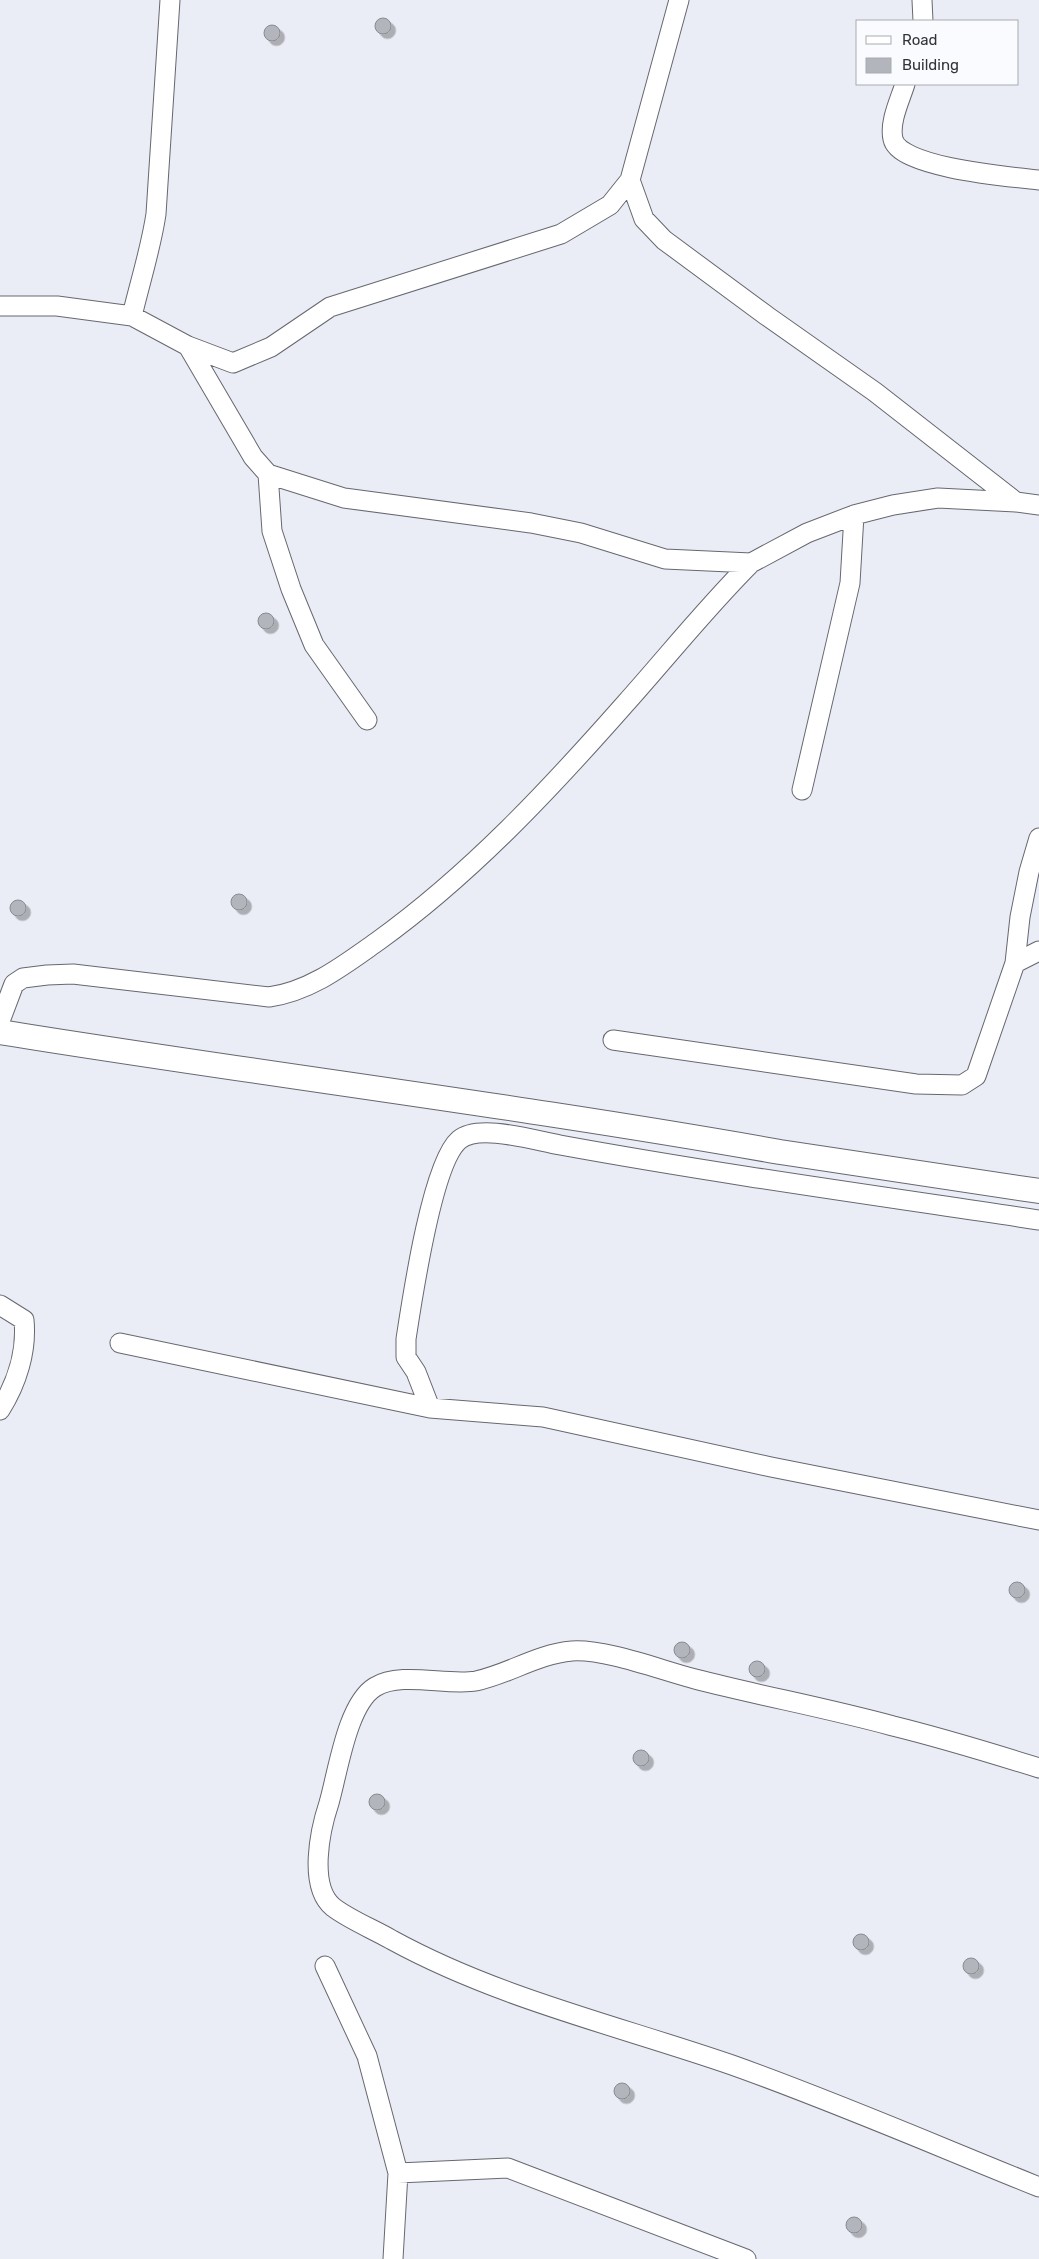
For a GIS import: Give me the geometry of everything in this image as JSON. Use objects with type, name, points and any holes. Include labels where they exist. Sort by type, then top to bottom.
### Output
[{"type":"street","points":[[132,316],[143,265],[152,240],[156,214],[170,0]]},
{"type":"street","points":[[0,306],[58,306],[132,316],[188,346],[233,362],[271,347],[330,307],[560,234],[610,205],[630,180],[679,0]]},
{"type":"street","points":[[922,0],[923,20]]},
{"type":"street","points":[[905,85],[894,120],[892,139],[898,151],[919,161],[993,175],[1039,180]]},
{"type":"street","points":[[630,180],[644,219],[664,240],[875,392],[1016,502]]},
{"type":"street","points":[[188,346],[249,450],[268,474],[344,498],[531,523],[581,533],[665,559],[751,563]]},
{"type":"street","points":[[268,474],[272,531],[290,589],[314,645],[367,720]]},
{"type":"street","points":[[0,1021],[14,984],[23,978],[73,974],[269,997],[290,994],[339,968],[414,916],[494,845],[626,704],[720,594],[751,563],[807,533],[854,515],[893,505],[938,498],[1039,505]]},
{"type":"street","points":[[802,790],[850,583],[854,515]]},
{"type":"street","points":[[612,1040],[916,1084],[962,1085],[976,1076],[1015,963],[1020,917],[1029,872],[1039,838]]},
{"type":"street","points":[[1015,963],[1039,951]]},
{"type":"street","points":[[0,1032],[105,1049],[337,1081],[842,1160],[921,1175],[1039,1191]]},
{"type":"street","points":[[430,1408],[416,1372],[406,1357],[406,1339],[412,1301],[427,1225],[447,1156],[460,1139],[476,1133],[519,1136],[594,1151],[806,1187],[1039,1220]]},
{"type":"street","points":[[1007,1215],[1014,1187]]},
{"type":"street","points":[[0,1305],[24,1320],[26,1341],[14,1383],[0,1410]]},
{"type":"street","points":[[120,1343],[430,1408],[543,1417],[771,1467],[1039,1520]]},
{"type":"street","points":[[1039,1768],[892,1725],[693,1679],[592,1651],[573,1651],[548,1655],[474,1681],[443,1682],[414,1680],[377,1686],[363,1699],[351,1724],[323,1820],[318,1863],[319,1886],[329,1904],[426,1959],[502,1990],[731,2065],[799,2090],[899,2128],[1039,2187]]},
{"type":"street","points":[[325,1966],[367,2056],[398,2174],[392,2259]]},
{"type":"street","points":[[398,2174],[508,2168],[746,2259]]},
{"type":"building","points":[[380,18],[386,18],[391,23],[389,32],[380,34],[375,29],[375,23]]},
{"type":"building","points":[[269,25],[275,25],[280,30],[278,39],[269,41],[264,36],[264,30]]},
{"type":"building","points":[[263,613],[269,613],[274,618],[272,627],[263,629],[258,624],[258,618]]},
{"type":"building","points":[[236,894],[242,894],[247,899],[245,908],[236,910],[231,905],[231,899]]},
{"type":"building","points":[[15,900],[21,900],[26,905],[24,914],[15,916],[10,911],[10,905]]},
{"type":"building","points":[[1014,1582],[1020,1582],[1025,1587],[1023,1596],[1014,1598],[1009,1593],[1009,1587]]},
{"type":"building","points":[[679,1642],[685,1642],[690,1647],[688,1656],[679,1658],[674,1653],[674,1647]]},
{"type":"building","points":[[754,1661],[760,1661],[765,1666],[763,1675],[754,1677],[749,1672],[749,1666]]},
{"type":"building","points":[[638,1750],[644,1750],[649,1755],[647,1764],[638,1766],[633,1761],[633,1755]]},
{"type":"building","points":[[374,1794],[380,1794],[385,1799],[383,1808],[374,1810],[369,1805],[369,1799]]},
{"type":"building","points":[[858,1934],[864,1934],[869,1939],[867,1948],[858,1950],[853,1945],[853,1939]]},
{"type":"building","points":[[968,1958],[974,1958],[979,1963],[977,1972],[968,1974],[963,1969],[963,1963]]},
{"type":"building","points":[[619,2083],[625,2083],[630,2088],[628,2097],[619,2099],[614,2094],[614,2088]]},
{"type":"building","points":[[851,2217],[857,2217],[862,2222],[860,2231],[851,2233],[846,2228],[846,2222]]}]
